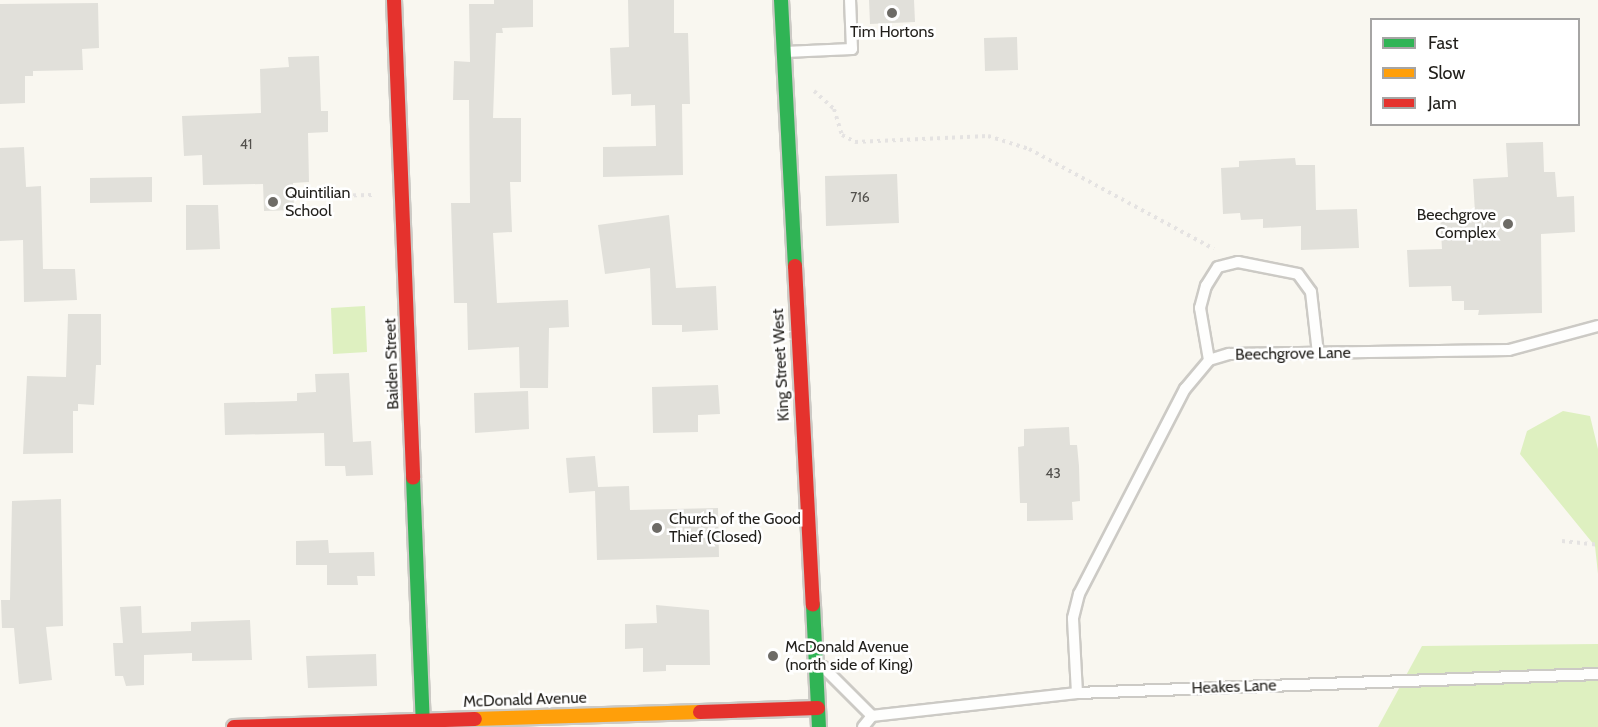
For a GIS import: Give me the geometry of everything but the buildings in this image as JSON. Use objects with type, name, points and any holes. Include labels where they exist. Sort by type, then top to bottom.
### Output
[{"type":"street","name":"Baiden Street","points":[[394,0],[422,723]]},
{"type":"street","points":[[766,0],[782,24]]},
{"type":"street","name":"King Street West","points":[[781,0],[819,727]]},
{"type":"street","name":"McDonald Avenue","points":[[234,727],[422,723],[818,708]]},
{"type":"lane","points":[[783,52],[852,49],[850,0]]},
{"type":"lane","points":[[1077,693],[1073,618],[1079,594],[1185,389],[1209,360],[1201,318],[1203,297],[1218,267],[1238,262],[1298,274],[1311,292],[1318,353]]},
{"type":"lane","name":"Beechgrove Lane","points":[[1209,360],[1229,354],[1509,350],[1598,326]]},
{"type":"lane","points":[[815,659],[872,716],[863,727]]},
{"type":"lane","name":"Heakes Lane","points":[[872,716],[1077,693],[1598,674]]},
{"type":"path","points":[[809,87],[834,109],[842,135],[855,142],[998,139],[1029,149],[1216,250]]},
{"type":"path","points":[[316,196],[378,195]]},
{"type":"path","points":[[1562,542],[1598,545]]},
{"type":"green space","points":[[365,306],[367,352],[333,354],[331,308]]},
{"type":"green space","points":[[1563,411],[1590,416],[1598,449],[1598,574],[1595,546],[1520,454],[1527,431]]},
{"type":"green space","points":[[1598,644],[1598,727],[1378,727],[1422,646]]},
{"type":"traffic: fast","points":[[781,0],[795,266]]},
{"type":"traffic: fast","points":[[413,478],[423,727]]},
{"type":"traffic: fast","points":[[813,605],[819,727]]},
{"type":"traffic: slow","points":[[475,719],[700,712]]},
{"type":"traffic: jam","points":[[394,0],[413,478]]},
{"type":"traffic: jam","points":[[795,266],[813,605]]},
{"type":"traffic: jam","points":[[700,712],[818,708]]},
{"type":"traffic: jam","points":[[234,727],[475,719]]},
{"type":"place","name":"Tim Hortons","points":[[892,13]]},
{"type":"place","name":"Quintilian School","points":[[273,202]]},
{"type":"place","name":"Beechgrove Complex","points":[[1508,224]]},
{"type":"place","name":"Church of the Good Thief (Closed)","points":[[657,528]]},
{"type":"place","name":"McDonald Avenue (north side of King)","points":[[773,656]]}]
